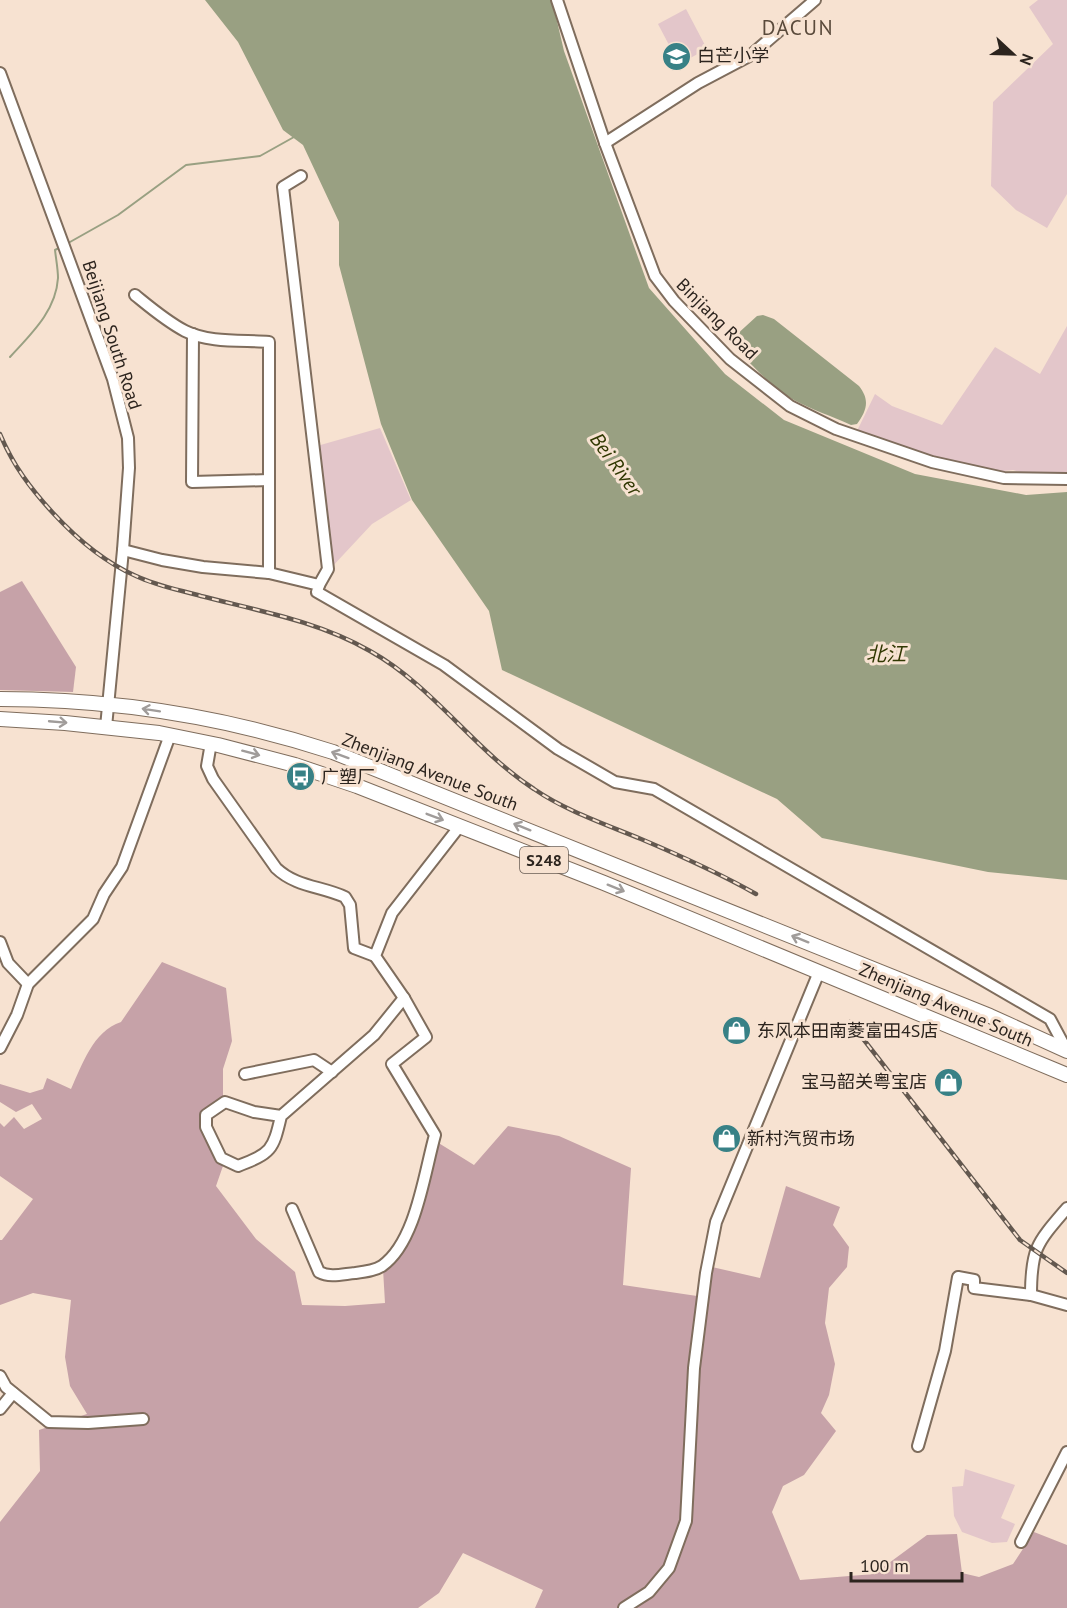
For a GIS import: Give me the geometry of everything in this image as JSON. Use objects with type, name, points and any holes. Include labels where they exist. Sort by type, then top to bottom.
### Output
[{"type":"main road","name":"Zhenjiang Avenue South","points":[[0,699],[142,708],[223,722],[279,735],[333,752],[990,1016],[1067,1051],[1063,1073],[615,888],[357,786],[295,765],[212,743],[170,735],[32,720],[0,719]]},
{"type":"main road","points":[[819,972],[828,951]]},
{"type":"street","name":"Binjiang Road","points":[[557,0],[604,143],[655,276],[674,301],[730,359],[790,406],[836,429],[932,462],[1004,478],[1067,479]]},
{"type":"street","points":[[604,143],[698,83],[751,55],[815,0]]},
{"type":"street","name":"Beijiang South Road","points":[[0,73],[113,379],[128,438],[129,468],[123,549],[106,727]]},
{"type":"street","points":[[301,176],[284,187],[328,569],[317,592],[444,665],[558,749],[615,782],[654,789],[1050,1019],[1067,1051]]},
{"type":"street","points":[[135,295],[158,315],[193,334],[210,338],[269,342],[269,573]]},
{"type":"street","points":[[193,334],[192,482],[269,480]]},
{"type":"street","points":[[123,549],[162,560],[203,567],[269,573],[319,585]]},
{"type":"street","points":[[0,1048],[17,1015],[28,984],[95,915],[104,894],[125,859],[170,735]]},
{"type":"street","points":[[212,743],[207,766],[213,779],[276,868],[304,886],[345,897],[350,905],[354,948],[375,956],[404,998],[426,1037],[392,1064],[435,1135],[415,1213],[401,1244],[392,1257],[374,1270],[324,1275],[319,1272],[292,1209]]},
{"type":"street","points":[[375,956],[392,913],[459,826]]},
{"type":"street","points":[[0,942],[8,963],[28,984]]},
{"type":"street","points":[[624,1608],[649,1592],[669,1568],[686,1521],[694,1368],[706,1273],[716,1222],[819,972]]},
{"type":"street","points":[[281,1116],[254,1112],[225,1102],[206,1115],[207,1127],[221,1158],[238,1166],[267,1154],[276,1138],[281,1116],[374,1035],[404,998]]},
{"type":"street","points":[[245,1074],[314,1060],[332,1072]]},
{"type":"street","points":[[1031,1295],[1031,1267],[1035,1250],[1044,1235],[1067,1208]]},
{"type":"street","points":[[918,1446],[945,1352],[957,1277],[974,1280],[974,1288],[1031,1295],[1067,1305]]},
{"type":"street","points":[[0,1376],[6,1387],[49,1422],[88,1424],[143,1419]]},
{"type":"street","points":[[0,1409],[14,1393]]},
{"type":"street","points":[[1021,1542],[1067,1452]]},
{"type":"shaded area","points":[[1038,0],[1067,0],[1067,194],[1047,228],[1016,210],[991,186],[993,102],[1053,44],[1029,7]]},
{"type":"shaded area","points":[[686,9],[707,49],[679,64],[658,24]]},
{"type":"shaded area","points":[[1067,326],[1067,472],[1027,474],[1013,470],[995,472],[933,457],[856,433],[875,394],[892,406],[942,425],[995,347],[1040,374]]},
{"type":"shaded area","points":[[380,428],[411,500],[372,524],[330,569],[317,446]]},
{"type":"shaded area","points":[[22,581],[76,667],[73,692],[0,690],[0,592]]},
{"type":"shaded area","points":[[162,962],[226,988],[232,1041],[223,1069],[223,1097],[204,1114],[224,1163],[216,1186],[256,1239],[295,1272],[302,1305],[345,1306],[385,1303],[383,1269],[404,1248],[437,1142],[474,1165],[508,1126],[559,1136],[631,1168],[623,1285],[697,1296],[682,1519],[664,1566],[646,1591],[619,1608],[535,1608],[543,1590],[463,1553],[439,1593],[418,1608],[0,1608],[0,1522],[40,1471],[39,1430],[87,1414],[70,1386],[65,1357],[71,1300],[33,1293],[0,1305],[0,1240],[33,1199],[0,1176],[0,1123],[4,1127],[14,1117],[24,1129],[42,1119],[32,1104],[16,1112],[0,1102],[0,1084],[30,1093],[43,1089],[47,1078],[71,1089],[84,1060],[96,1041],[111,1026],[121,1022]]},
{"type":"shaded area","points":[[786,1186],[840,1207],[833,1225],[849,1247],[847,1267],[829,1288],[825,1323],[835,1364],[829,1395],[821,1413],[836,1431],[804,1475],[783,1486],[772,1512],[800,1580],[874,1574],[927,1535],[957,1534],[962,1573],[979,1577],[1013,1564],[1034,1532],[1067,1545],[1067,1608],[635,1608],[650,1596],[674,1570],[690,1522],[700,1367],[712,1267],[760,1278]]},
{"type":"shaded area","points":[[965,1469],[1015,1485],[1001,1518],[1015,1524],[1007,1542],[992,1543],[962,1532],[954,1516],[952,1487],[963,1486]]},
{"type":"water","name":"北江","points":[[205,0],[552,0],[564,51],[649,288],[725,374],[784,420],[915,474],[1026,495],[1067,492],[1067,880],[988,872],[822,838],[777,799],[502,670],[489,611],[412,500],[381,424],[339,265],[339,222],[303,145],[283,130],[238,42]]},
{"type":"water","points":[[763,315],[774,319],[859,386],[865,396],[866,405],[857,424],[851,425],[794,400],[778,389],[749,362],[736,344],[734,337],[757,316]]},
{"type":"waterway","points":[[70,242],[118,215],[186,165],[260,156],[294,137]]},
{"type":"waterway","points":[[10,357],[41,321],[53,301],[58,278],[55,250],[59,248]]},
{"type":"railway","points":[[0,434],[16,466],[45,504],[81,541],[113,564],[152,582],[309,624],[370,651],[393,665],[414,682],[492,756],[546,797],[586,817],[700,865],[756,894]]},
{"type":"railway","points":[[850,1022],[1020,1240],[1067,1273]]},
{"type":"place","name":"白芒小学","points":[[676,56]]},
{"type":"place","name":"广塑厂","points":[[300,777]]},
{"type":"place","name":"东风本田南菱富田4S店","points":[[736,1031]]},
{"type":"place","name":"宝马韶关粤宝店","points":[[948,1082]]},
{"type":"place","name":"新村汽贸市场","points":[[726,1139]]},
{"type":"district","name":"DACUN","points":[[798,28]]},
{"type":"water label","name":"Bei River","points":[[616,464]]}]
